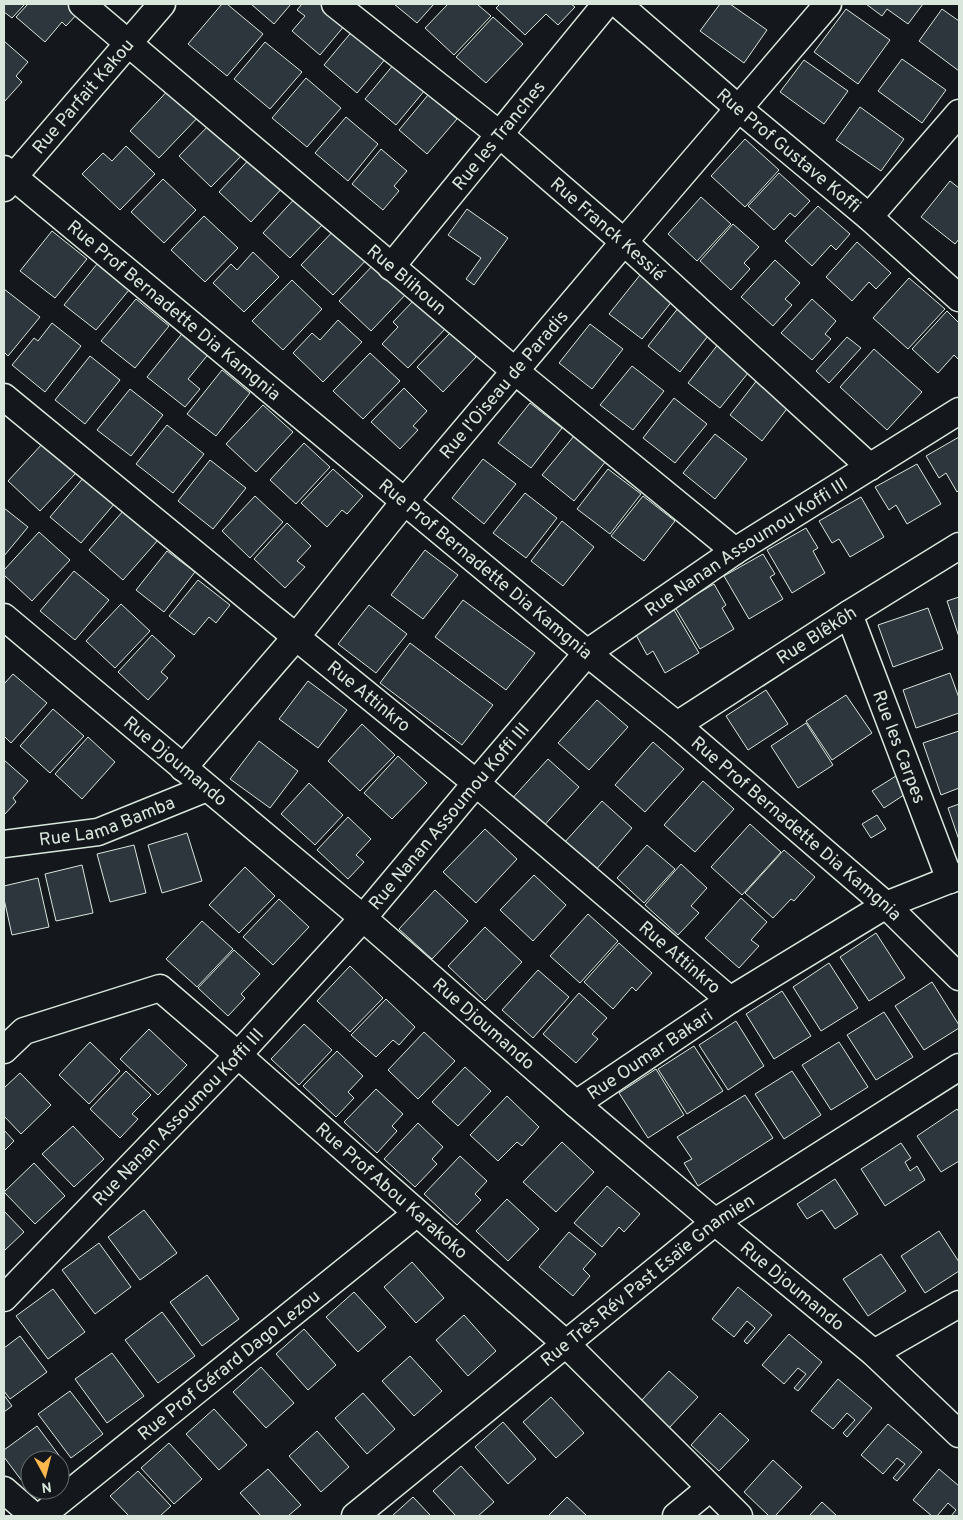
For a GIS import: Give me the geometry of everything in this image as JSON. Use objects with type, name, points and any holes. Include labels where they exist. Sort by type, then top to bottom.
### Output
[{"type":"street","name":"Rue Blihoun","points":[[82,4],[515,371],[735,551]]},
{"type":"street","name":"Rue Parfait Kakou","points":[[7,178],[162,4]]},
{"type":"street","name":"Rue Franck Kessié","points":[[335,4],[499,134],[624,242],[870,467]]},
{"type":"street","name":"Rue les Tranches","points":[[391,267],[606,4]]},
{"type":"street","name":"Rue Prof Gustave Koffi","points":[[618,4],[869,218],[959,298]]},
{"type":"street","name":"Rue l'Oiseau de Paradis","points":[[183,768],[296,637],[404,501],[828,4]]},
{"type":"street","points":[[869,218],[959,113]]},
{"type":"street","name":"Rue Prof Bernadette Dia Kamgnia","points":[[7,178],[677,725],[886,904],[959,977]]},
{"type":"street","name":"Rue Attinkro","points":[[4,397],[476,783],[730,1000]]},
{"type":"street","name":"Rue Nanan Assoumou Koffi III","points":[[4,1298],[238,1055],[363,918],[587,653],[735,551],[959,412]]},
{"type":"street","name":"Rue Blêkôh","points":[[677,725],[849,614],[959,546]]},
{"type":"street","name":"Rue les Carpes","points":[[849,614],[955,878]]},
{"type":"street","name":"Rue Djoumando","points":[[4,617],[363,918],[576,1104],[715,1222],[874,1353],[959,1434]]},
{"type":"street","name":"Rue Lama Bamba","points":[[4,844],[98,832],[207,788]]},
{"type":"street","name":"Rue Oumar Bakari","points":[[576,1104],[730,1000],[886,904],[955,878]]},
{"type":"street","name":"Rue Prof Abou Karakoko","points":[[4,1050],[24,1031],[160,988],[565,1343],[739,1516]]},
{"type":"street","name":"Rue Très Rév Past Esaïe Gnamien","points":[[355,1516],[715,1222],[959,1067]]},
{"type":"street","name":"Rue Prof Gérard Dago Lezou","points":[[41,1516],[417,1213]]},
{"type":"street","points":[[874,1353],[959,1304]]},
{"type":"street","points":[[676,1516],[710,1488]]},
{"type":"street","points":[[4,1490],[34,1516]]},
{"type":"building","points":[[4,4],[25,4],[12,18],[4,12]]},
{"type":"building","points":[[28,4],[70,4],[79,12],[66,26],[62,22],[45,42],[16,17]]},
{"type":"building","points":[[222,4],[227,4],[263,34],[227,76],[188,44]]},
{"type":"building","points":[[251,4],[291,4],[274,24]]},
{"type":"building","points":[[302,4],[332,4],[350,19],[320,55],[292,31],[305,16],[297,10]]},
{"type":"building","points":[[394,4],[434,4],[417,23]]},
{"type":"building","points":[[448,4],[477,4],[491,16],[454,55],[425,28]]},
{"type":"building","points":[[500,4],[571,4],[575,7],[558,25],[546,14],[525,35],[496,8]]},
{"type":"building","points":[[720,4],[730,4],[767,30],[744,63],[700,31]]},
{"type":"building","points":[[866,4],[923,4],[908,24],[887,9],[882,16]]},
{"type":"building","points":[[846,9],[890,40],[858,84],[814,52]]},
{"type":"building","points":[[942,9],[959,21],[959,71],[919,41]]},
{"type":"building","points":[[493,17],[523,44],[486,83],[456,57]]},
{"type":"building","points":[[354,29],[387,57],[357,93],[324,65]]},
{"type":"building","points":[[4,41],[28,62],[16,76],[22,82],[4,102]]},
{"type":"building","points":[[265,42],[302,72],[270,109],[234,79]]},
{"type":"building","points":[[902,59],[946,90],[922,123],[878,91]]},
{"type":"building","points":[[804,60],[848,91],[824,124],[780,92]]},
{"type":"building","points":[[394,64],[425,90],[396,125],[365,99]]},
{"type":"building","points":[[306,78],[341,108],[307,147],[272,118]]},
{"type":"building","points":[[174,84],[203,112],[159,158],[130,131]]},
{"type":"building","points":[[428,95],[457,119],[427,154],[399,130]]},
{"type":"building","points":[[860,107],[904,139],[881,171],[836,140]]},
{"type":"building","points":[[346,117],[378,144],[348,181],[315,153]]},
{"type":"building","points":[[214,120],[246,151],[211,187],[179,156]]},
{"type":"building","points":[[745,139],[779,170],[745,207],[711,176]]},
{"type":"building","points":[[126,146],[155,174],[120,210],[82,174],[103,153],[112,161]]},
{"type":"building","points":[[381,149],[407,171],[394,186],[399,191],[383,210],[352,184]]},
{"type":"building","points":[[254,154],[286,184],[251,222],[219,192]]},
{"type":"building","points":[[779,173],[810,201],[795,217],[790,213],[774,230],[748,206]]},
{"type":"building","points":[[163,179],[196,210],[164,243],[131,212]]},
{"type":"building","points":[[950,181],[959,188],[959,239],[955,244],[921,217]]},
{"type":"building","points":[[298,195],[326,221],[290,258],[263,233]]},
{"type":"building","points":[[701,197],[731,224],[697,261],[668,234]]},
{"type":"building","points":[[818,206],[850,234],[836,250],[831,245],[812,266],[785,241]]},
{"type":"building","points":[[467,209],[508,238],[474,285],[466,279],[481,258],[448,235]]},
{"type":"building","points":[[204,216],[238,248],[205,282],[171,250]]},
{"type":"building","points":[[733,224],[759,247],[744,263],[750,269],[731,290],[700,261]]},
{"type":"building","points":[[338,226],[370,256],[333,295],[301,265]]},
{"type":"building","points":[[52,231],[87,259],[55,298],[20,271]]},
{"type":"building","points":[[857,242],[891,273],[876,289],[869,282],[852,301],[826,277]]},
{"type":"building","points":[[253,252],[279,277],[244,312],[213,283],[231,264],[237,270]]},
{"type":"building","points":[[775,260],[800,283],[785,299],[792,305],[773,326],[741,297]]},
{"type":"building","points":[[376,262],[408,292],[371,331],[339,301]]},
{"type":"building","points":[[97,264],[129,290],[96,330],[64,305]]},
{"type":"building","points":[[640,275],[673,300],[642,339],[609,314]]},
{"type":"building","points":[[909,278],[945,309],[908,349],[873,318]]},
{"type":"building","points":[[292,280],[322,309],[283,350],[252,321]]},
{"type":"building","points":[[4,289],[40,317],[8,356],[4,352]]},
{"type":"building","points":[[416,298],[447,327],[408,368],[382,344],[398,327],[393,322]]},
{"type":"building","points":[[136,299],[169,326],[135,368],[101,341]]},
{"type":"building","points":[[812,299],[836,321],[825,334],[831,339],[812,360],[781,333]]},
{"type":"building","points":[[679,307],[711,332],[680,372],[648,346]]},
{"type":"building","points":[[947,311],[959,323],[959,360],[954,355],[938,373],[912,349]]},
{"type":"building","points":[[338,320],[362,342],[323,382],[293,353],[312,333],[320,340]]},
{"type":"building","points":[[52,323],[81,346],[45,392],[12,365],[34,338],[38,341]]},
{"type":"building","points":[[590,324],[623,349],[592,389],[559,363]]},
{"type":"building","points":[[185,330],[211,351],[188,379],[200,389],[185,407],[147,377]]},
{"type":"building","points":[[451,332],[476,357],[443,392],[417,367]]},
{"type":"building","points":[[847,337],[861,348],[829,383],[816,371]]},
{"type":"building","points":[[719,343],[752,368],[720,408],[688,383]]},
{"type":"building","points":[[874,349],[922,392],[887,430],[840,387]]},
{"type":"building","points":[[370,353],[400,381],[363,419],[333,391]]},
{"type":"building","points":[[90,356],[120,380],[85,424],[55,400]]},
{"type":"building","points":[[632,366],[664,391],[633,430],[600,405]]},
{"type":"building","points":[[222,370],[250,393],[216,436],[187,414]]},
{"type":"building","points":[[761,375],[793,401],[762,441],[730,415]]},
{"type":"building","points":[[404,388],[427,411],[413,426],[418,430],[400,449],[371,422]]},
{"type":"building","points":[[130,389],[163,415],[131,456],[97,430]]},
{"type":"building","points":[[674,398],[707,424],[675,463],[643,438]]},
{"type":"building","points":[[530,403],[562,428],[531,468],[498,443]]},
{"type":"building","points":[[263,405],[293,432],[256,472],[226,444]]},
{"type":"building","points":[[167,425],[204,454],[173,493],[136,464]]},
{"type":"building","points":[[715,434],[747,459],[715,499],[683,473]]},
{"type":"building","points":[[574,436],[606,461],[574,501],[542,475]]},
{"type":"building","points":[[959,437],[959,490],[957,492],[946,473],[939,478],[926,456]]},
{"type":"building","points":[[43,443],[76,473],[40,511],[8,481]]},
{"type":"building","points":[[304,443],[330,467],[296,504],[270,480]]},
{"type":"building","points":[[483,459],[516,484],[484,524],[452,498]]},
{"type":"building","points":[[210,460],[246,488],[213,529],[178,501]]},
{"type":"building","points":[[917,464],[941,504],[907,524],[896,505],[889,510],[875,487]]},
{"type":"building","points":[[333,469],[363,496],[347,514],[342,510],[327,527],[301,503]]},
{"type":"building","points":[[608,469],[641,494],[610,534],[577,509]]},
{"type":"building","points":[[84,477],[115,503],[81,543],[50,517]]},
{"type":"building","points":[[525,493],[557,518],[526,558],[493,533]]},
{"type":"building","points":[[255,496],[283,522],[250,558],[222,531]]},
{"type":"building","points":[[643,496],[675,521],[644,561],[611,536]]},
{"type":"building","points":[[861,497],[884,537],[850,557],[839,539],[832,543],[819,521]]},
{"type":"building","points":[[4,508],[28,527],[4,556]]},
{"type":"building","points":[[124,510],[158,540],[123,580],[89,550]]},
{"type":"building","points":[[562,521],[594,547],[563,586],[531,561]]},
{"type":"building","points":[[287,523],[311,546],[297,561],[305,567],[285,588],[254,559]]},
{"type":"building","points":[[806,528],[818,548],[813,551],[825,573],[792,593],[767,550]]},
{"type":"building","points":[[39,532],[70,560],[32,601],[4,575],[4,570]]},
{"type":"building","points":[[425,550],[458,575],[423,619],[391,595]]},
{"type":"building","points":[[167,551],[195,572],[164,612],[136,590]]},
{"type":"building","points":[[763,554],[775,574],[770,577],[783,599],[749,619],[724,576]]},
{"type":"building","points":[[74,571],[109,600],[75,640],[40,611]]},
{"type":"building","points":[[198,580],[230,605],[216,623],[209,617],[194,635],[169,616]]},
{"type":"building","points":[[714,584],[726,605],[722,608],[734,629],[700,649],[675,607]]},
{"type":"building","points":[[959,597],[959,637],[947,601]]},
{"type":"building","points":[[463,600],[535,653],[506,690],[435,637]]},
{"type":"building","points":[[121,604],[150,631],[115,668],[86,641]]},
{"type":"building","points":[[369,605],[407,634],[376,673],[338,644]]},
{"type":"building","points":[[928,608],[943,649],[893,667],[878,625]]},
{"type":"building","points":[[674,610],[699,653],[665,673],[653,651],[647,655],[635,633]]},
{"type":"building","points":[[152,635],[175,656],[161,672],[168,678],[148,700],[118,672]]},
{"type":"building","points":[[410,643],[493,705],[462,745],[380,683]]},
{"type":"building","points":[[950,673],[959,698],[959,713],[916,728],[903,690]]},
{"type":"building","points":[[13,674],[47,703],[11,743],[4,736],[4,684]]},
{"type":"building","points":[[308,681],[347,710],[318,748],[279,719]]},
{"type":"building","points":[[766,690],[788,724],[748,750],[726,716]]},
{"type":"building","points":[[846,695],[872,733],[832,760],[806,721]]},
{"type":"building","points":[[597,700],[628,727],[589,770],[558,743]]},
{"type":"building","points":[[53,709],[84,736],[50,773],[20,746]]},
{"type":"building","points":[[806,723],[833,765],[798,788],[771,746]]},
{"type":"building","points":[[362,724],[395,755],[360,791],[328,761]]},
{"type":"building","points":[[959,731],[959,788],[941,795],[923,743]]},
{"type":"building","points":[[88,737],[115,762],[82,799],[55,774]]},
{"type":"building","points":[[259,741],[298,771],[270,808],[230,779]]},
{"type":"building","points":[[653,742],[684,769],[645,812],[615,785]]},
{"type":"building","points":[[398,756],[427,783],[392,819],[364,793]]},
{"type":"building","points":[[548,759],[579,787],[540,830],[509,802]]},
{"type":"building","points":[[4,760],[28,781],[13,798],[16,802],[4,815]]},
{"type":"building","points":[[899,774],[910,791],[884,808],[872,791]]},
{"type":"building","points":[[703,781],[734,809],[695,852],[664,825]]},
{"type":"building","points":[[309,783],[343,815],[315,845],[281,814]]},
{"type":"building","points":[[602,801],[632,828],[594,872],[563,844]]},
{"type":"building","points":[[959,804],[959,840],[948,808]]},
{"type":"building","points":[[877,815],[886,829],[871,838],[862,824]]},
{"type":"building","points":[[348,817],[371,839],[356,855],[364,862],[348,879],[317,850]]},
{"type":"building","points":[[750,824],[781,852],[742,895],[711,867]]},
{"type":"building","points":[[485,829],[517,859],[476,903],[443,872]]},
{"type":"building","points":[[187,833],[202,881],[162,893],[148,845]]},
{"type":"building","points":[[134,845],[146,893],[110,902],[97,854]]},
{"type":"building","points":[[647,845],[675,869],[644,903],[617,878]]},
{"type":"building","points":[[784,850],[815,877],[794,901],[791,899],[773,918],[745,893]]},
{"type":"building","points":[[681,864],[707,888],[691,906],[699,913],[678,935],[645,905]]},
{"type":"building","points":[[82,865],[93,913],[56,921],[45,874]]},
{"type":"building","points":[[245,867],[275,896],[239,933],[209,905]]},
{"type":"building","points":[[534,875],[566,905],[533,941],[500,910]]},
{"type":"building","points":[[38,878],[49,927],[12,935],[4,899],[4,886]]},
{"type":"building","points":[[435,890],[468,921],[432,959],[399,929]]},
{"type":"building","points":[[741,898],[767,922],[751,940],[759,946],[739,968],[705,938]]},
{"type":"building","points":[[279,899],[309,927],[273,965],[243,937]]},
{"type":"building","points":[[588,914],[618,941],[580,983],[550,956]]},
{"type":"building","points":[[202,921],[233,949],[197,987],[166,959]]},
{"type":"building","points":[[485,927],[522,962],[485,1001],[448,966]]},
{"type":"building","points":[[876,933],[905,978],[869,1001],[840,957]]},
{"type":"building","points":[[619,943],[652,973],[636,991],[632,987],[613,1009],[584,982]]},
{"type":"building","points":[[234,950],[260,974],[241,994],[245,998],[228,1016],[198,988]]},
{"type":"building","points":[[829,963],[858,1008],[821,1031],[793,987]]},
{"type":"building","points":[[350,966],[383,998],[350,1032],[317,1001]]},
{"type":"building","points":[[538,970],[569,997],[533,1038],[502,1010]]},
{"type":"building","points":[[932,982],[959,1025],[959,1028],[924,1050],[895,1006]]},
{"type":"building","points":[[782,991],[811,1036],[774,1059],[746,1014]]},
{"type":"building","points":[[579,993],[607,1018],[592,1034],[598,1039],[576,1063],[543,1034]]},
{"type":"building","points":[[386,999],[415,1027],[399,1045],[393,1040],[376,1057],[351,1035]]},
{"type":"building","points":[[884,1012],[913,1057],[876,1080],[847,1035]]},
{"type":"building","points":[[736,1021],[764,1066],[728,1090],[699,1045]]},
{"type":"building","points":[[304,1024],[332,1050],[299,1085],[271,1059]]},
{"type":"building","points":[[149,1029],[187,1065],[158,1095],[120,1059]]},
{"type":"building","points":[[424,1032],[455,1061],[418,1099],[388,1070]]},
{"type":"building","points":[[90,1042],[120,1071],[89,1104],[59,1075]]},
{"type":"building","points":[[839,1042],[868,1087],[831,1110],[802,1065]]},
{"type":"building","points":[[694,1046],[723,1091],[687,1114],[658,1069]]},
{"type":"building","points":[[337,1051],[363,1076],[348,1092],[354,1098],[336,1117],[303,1086]]},
{"type":"building","points":[[465,1067],[491,1091],[458,1126],[432,1102]]},
{"type":"building","points":[[656,1069],[684,1115],[648,1138],[619,1093]]},
{"type":"building","points":[[126,1071],[151,1095],[132,1114],[138,1119],[120,1138],[90,1109]]},
{"type":"building","points":[[792,1071],[821,1115],[784,1139],[755,1094]]},
{"type":"building","points":[[20,1073],[51,1105],[21,1134],[4,1116],[4,1088]]},
{"type":"building","points":[[376,1089],[403,1114],[392,1126],[397,1131],[377,1153],[344,1122]]},
{"type":"building","points":[[745,1095],[773,1138],[698,1186],[684,1163],[692,1159],[677,1137]]},
{"type":"building","points":[[507,1096],[539,1127],[522,1146],[517,1142],[498,1161],[470,1135]]},
{"type":"building","points":[[957,1109],[959,1112],[959,1161],[941,1172],[917,1136]]},
{"type":"building","points":[[418,1123],[443,1147],[432,1159],[437,1164],[415,1187],[384,1159]]},
{"type":"building","points":[[73,1126],[104,1159],[74,1187],[42,1154]]},
{"type":"building","points":[[4,1130],[14,1141],[4,1151]]},
{"type":"building","points":[[562,1142],[594,1172],[556,1212],[523,1182]]},
{"type":"building","points":[[901,1143],[911,1158],[905,1162],[910,1171],[917,1166],[925,1180],[885,1206],[861,1169]]},
{"type":"building","points":[[460,1156],[487,1181],[475,1194],[481,1200],[457,1225],[424,1194]]},
{"type":"building","points":[[34,1163],[65,1196],[35,1224],[4,1192]]},
{"type":"building","points":[[835,1179],[858,1214],[835,1229],[822,1210],[807,1219],[797,1204]]},
{"type":"building","points":[[607,1186],[640,1214],[624,1232],[619,1227],[602,1247],[574,1223]]},
{"type":"building","points":[[507,1199],[539,1229],[508,1261],[476,1231]]},
{"type":"building","points":[[144,1210],[177,1253],[140,1280],[108,1237]]},
{"type":"building","points":[[4,1211],[24,1232],[4,1251]]},
{"type":"building","points":[[939,1231],[959,1262],[959,1271],[925,1293],[901,1256]]},
{"type":"building","points":[[569,1232],[596,1254],[583,1269],[590,1276],[573,1296],[539,1267]]},
{"type":"building","points":[[99,1243],[131,1287],[95,1314],[62,1270]]},
{"type":"building","points":[[881,1254],[906,1291],[868,1316],[843,1279]]},
{"type":"building","points":[[412,1262],[444,1298],[416,1323],[384,1287]]},
{"type":"building","points":[[207,1275],[239,1319],[202,1346],[170,1302]]},
{"type":"building","points":[[738,1287],[772,1315],[747,1344],[744,1341],[755,1328],[747,1321],[734,1337],[712,1319]]},
{"type":"building","points":[[53,1289],[85,1332],[48,1359],[16,1316]]},
{"type":"building","points":[[354,1292],[386,1327],[358,1352],[326,1317]]},
{"type":"building","points":[[162,1312],[195,1356],[158,1383],[125,1340]]},
{"type":"building","points":[[464,1315],[496,1351],[468,1376],[436,1340]]},
{"type":"building","points":[[304,1329],[336,1365],[308,1390],[276,1354]]},
{"type":"building","points":[[789,1334],[822,1362],[798,1391],[794,1388],[806,1374],[798,1368],[784,1384],[762,1365]]},
{"type":"building","points":[[20,1336],[47,1372],[10,1399],[4,1391],[4,1348]]},
{"type":"building","points":[[112,1353],[144,1396],[107,1423],[75,1379]]},
{"type":"building","points":[[410,1356],[442,1391],[414,1416],[382,1381]]},
{"type":"building","points":[[261,1367],[294,1403],[266,1428],[233,1392]]},
{"type":"building","points":[[669,1371],[698,1397],[668,1429],[640,1402]]},
{"type":"building","points":[[838,1379],[872,1408],[847,1437],[843,1433],[855,1420],[847,1413],[833,1429],[811,1411]]},
{"type":"building","points":[[70,1391],[103,1434],[71,1458],[70,1450],[65,1450],[38,1414]]},
{"type":"building","points":[[363,1393],[395,1429],[367,1454],[335,1418]]},
{"type":"building","points":[[4,1395],[12,1406],[4,1412]]},
{"type":"building","points":[[551,1397],[584,1433],[556,1458],[523,1422]]},
{"type":"building","points":[[214,1409],[247,1445],[219,1470],[186,1434]]},
{"type":"building","points":[[720,1413],[749,1440],[719,1471],[691,1445]]},
{"type":"building","points":[[503,1422],[536,1459],[508,1484],[475,1447]]},
{"type":"building","points":[[888,1424],[922,1452],[897,1481],[893,1478],[905,1464],[897,1458],[883,1474],[861,1455]]},
{"type":"building","points":[[37,1426],[55,1450],[20,1450],[20,1478],[4,1457],[4,1450]]},
{"type":"building","points":[[317,1431],[349,1467],[321,1492],[289,1456]]},
{"type":"building","points":[[169,1443],[202,1479],[174,1504],[141,1468]]},
{"type":"building","points":[[773,1460],[802,1487],[775,1516],[769,1516],[744,1492]]},
{"type":"building","points":[[461,1466],[494,1502],[478,1516],[456,1516],[433,1491]]},
{"type":"building","points":[[268,1469],[301,1505],[288,1516],[261,1516],[240,1493]]},
{"type":"building","points":[[939,1469],[959,1486],[959,1514],[957,1516],[951,1516],[956,1510],[948,1503],[937,1516],[932,1516],[913,1500]]},
{"type":"building","points":[[138,1471],[171,1506],[160,1516],[129,1516],[110,1496]]},
{"type":"building","points":[[413,1497],[431,1516],[392,1516]]},
{"type":"building","points":[[567,1497],[587,1516],[548,1516]]},
{"type":"building","points":[[822,1502],[837,1516],[809,1516]]}]
